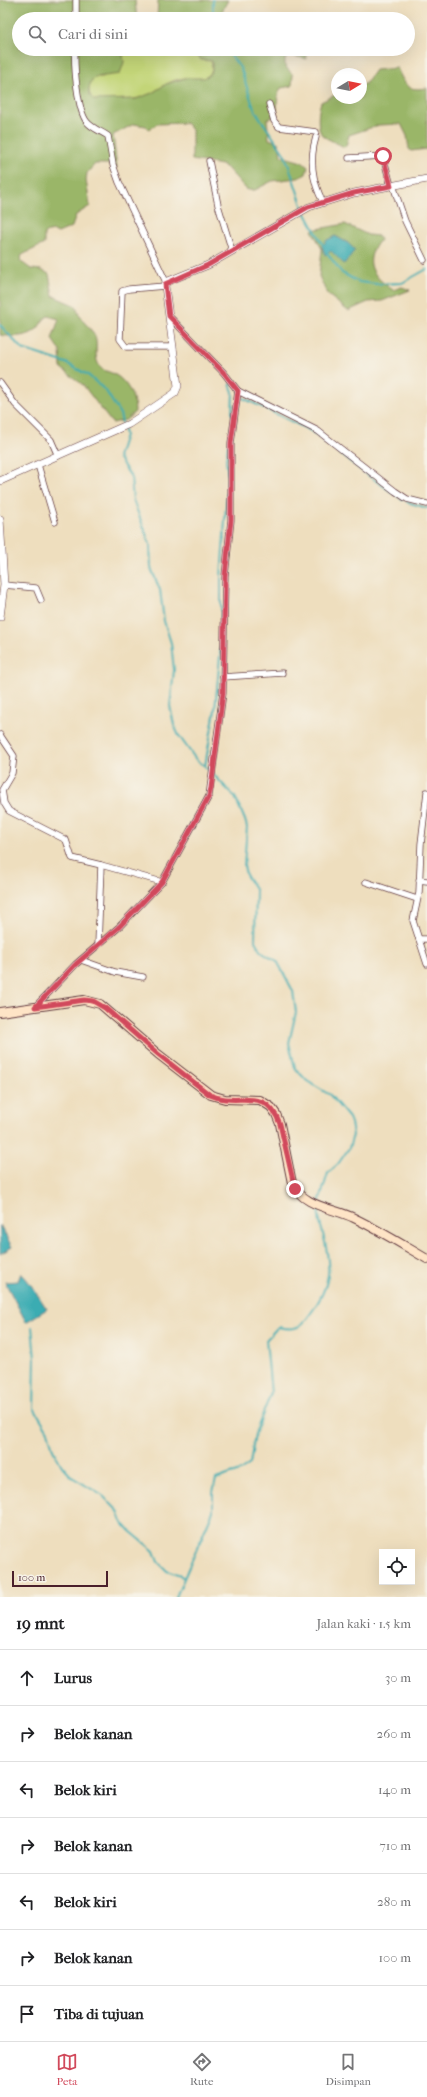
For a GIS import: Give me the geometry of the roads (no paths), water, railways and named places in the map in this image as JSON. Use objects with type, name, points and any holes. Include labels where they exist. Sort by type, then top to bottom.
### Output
[{"type":"main road","points":[[0,1012],[84,1000],[93,1001],[105,1008],[158,1054],[210,1095],[220,1098],[249,1099],[265,1102],[276,1114],[280,1124],[294,1186],[311,1202],[326,1209],[353,1218],[427,1259]]},
{"type":"street","points":[[76,0],[76,12]]},
{"type":"street","points":[[0,481],[6,477],[38,465],[129,424],[170,398],[177,390],[165,284],[112,165],[108,137],[85,120],[76,83],[75,56]]},
{"type":"street","points":[[269,104],[274,122],[280,127],[316,135],[313,152],[313,178],[323,202]]},
{"type":"street","points":[[349,158],[383,156],[405,221],[424,260]]},
{"type":"street","points":[[209,161],[218,205],[232,251]]},
{"type":"street","points":[[172,346],[126,347],[120,339],[122,291],[165,284],[208,265],[308,207],[392,185],[427,179]]},
{"type":"street","points":[[169,316],[224,373],[238,391],[318,431],[395,491],[407,499],[427,504]]},
{"type":"street","points":[[0,383],[15,404],[51,440],[58,456]]},
{"type":"street","points":[[35,1007],[81,960],[119,927],[162,882],[211,788],[224,677],[225,576],[231,520],[231,443],[238,391]]},
{"type":"street","points":[[38,465],[55,522]]},
{"type":"street","points":[[0,519],[4,585],[0,617]]},
{"type":"street","points":[[4,585],[36,588],[41,600]]},
{"type":"street","points":[[224,677],[282,673]]},
{"type":"street","points":[[0,735],[14,756],[12,773],[2,790],[6,808],[15,816],[66,840],[72,858],[162,882]]},
{"type":"street","points":[[427,792],[417,899],[413,921],[427,964]]},
{"type":"street","points":[[98,945],[100,865]]},
{"type":"street","points":[[419,880],[427,882]]},
{"type":"street","points":[[366,882],[417,899]]},
{"type":"street","points":[[419,939],[427,939]]},
{"type":"street","points":[[81,960],[115,972],[143,977]]},
{"type":"water","points":[[335,236],[348,243],[355,250],[344,264],[331,251],[325,255],[322,246],[327,240]]},
{"type":"water","points":[[0,1225],[12,1247],[0,1254]]},
{"type":"water","points":[[21,1273],[47,1309],[26,1322],[5,1282],[18,1281]]},
{"type":"waterway","points":[[213,0],[213,12]]},
{"type":"waterway","points":[[231,56],[241,69],[254,109],[285,155],[303,208]]},
{"type":"waterway","points":[[305,212],[324,247]]},
{"type":"waterway","points":[[327,253],[342,273],[359,282],[376,284],[402,283],[427,269]]},
{"type":"waterway","points":[[0,325],[22,349],[66,363],[88,375],[106,391],[120,414],[125,435],[118,457],[131,477],[133,500],[150,544],[151,568],[160,590],[164,621],[171,643],[174,670],[170,706],[174,725],[179,736],[197,761],[205,766],[235,797],[245,820],[247,827],[244,866],[246,875],[256,891],[255,941],[261,951],[277,961],[293,991],[296,1012],[289,1043],[295,1068],[307,1081],[330,1095],[349,1118],[351,1123],[353,1135],[349,1148],[338,1164],[328,1173],[319,1203]]},
{"type":"waterway","points":[[230,384],[233,392],[232,415]]},
{"type":"waterway","points":[[243,398],[311,431],[365,473],[403,500]]},
{"type":"waterway","points":[[205,766],[215,710],[221,645],[221,578],[228,477],[226,460],[229,439]]},
{"type":"waterway","points":[[407,502],[427,508]]},
{"type":"waterway","points":[[176,1597],[213,1511],[213,1492],[216,1479],[240,1471],[250,1464],[255,1434],[271,1393],[266,1340],[278,1327],[289,1329],[301,1325],[323,1294],[328,1276],[328,1257],[319,1218],[319,1207]]},
{"type":"waterway","points":[[32,1327],[35,1359],[34,1408],[48,1431],[53,1450],[62,1466],[72,1477],[103,1496],[118,1511],[122,1522],[130,1531],[154,1551],[158,1562],[167,1571],[183,1577]]}]
